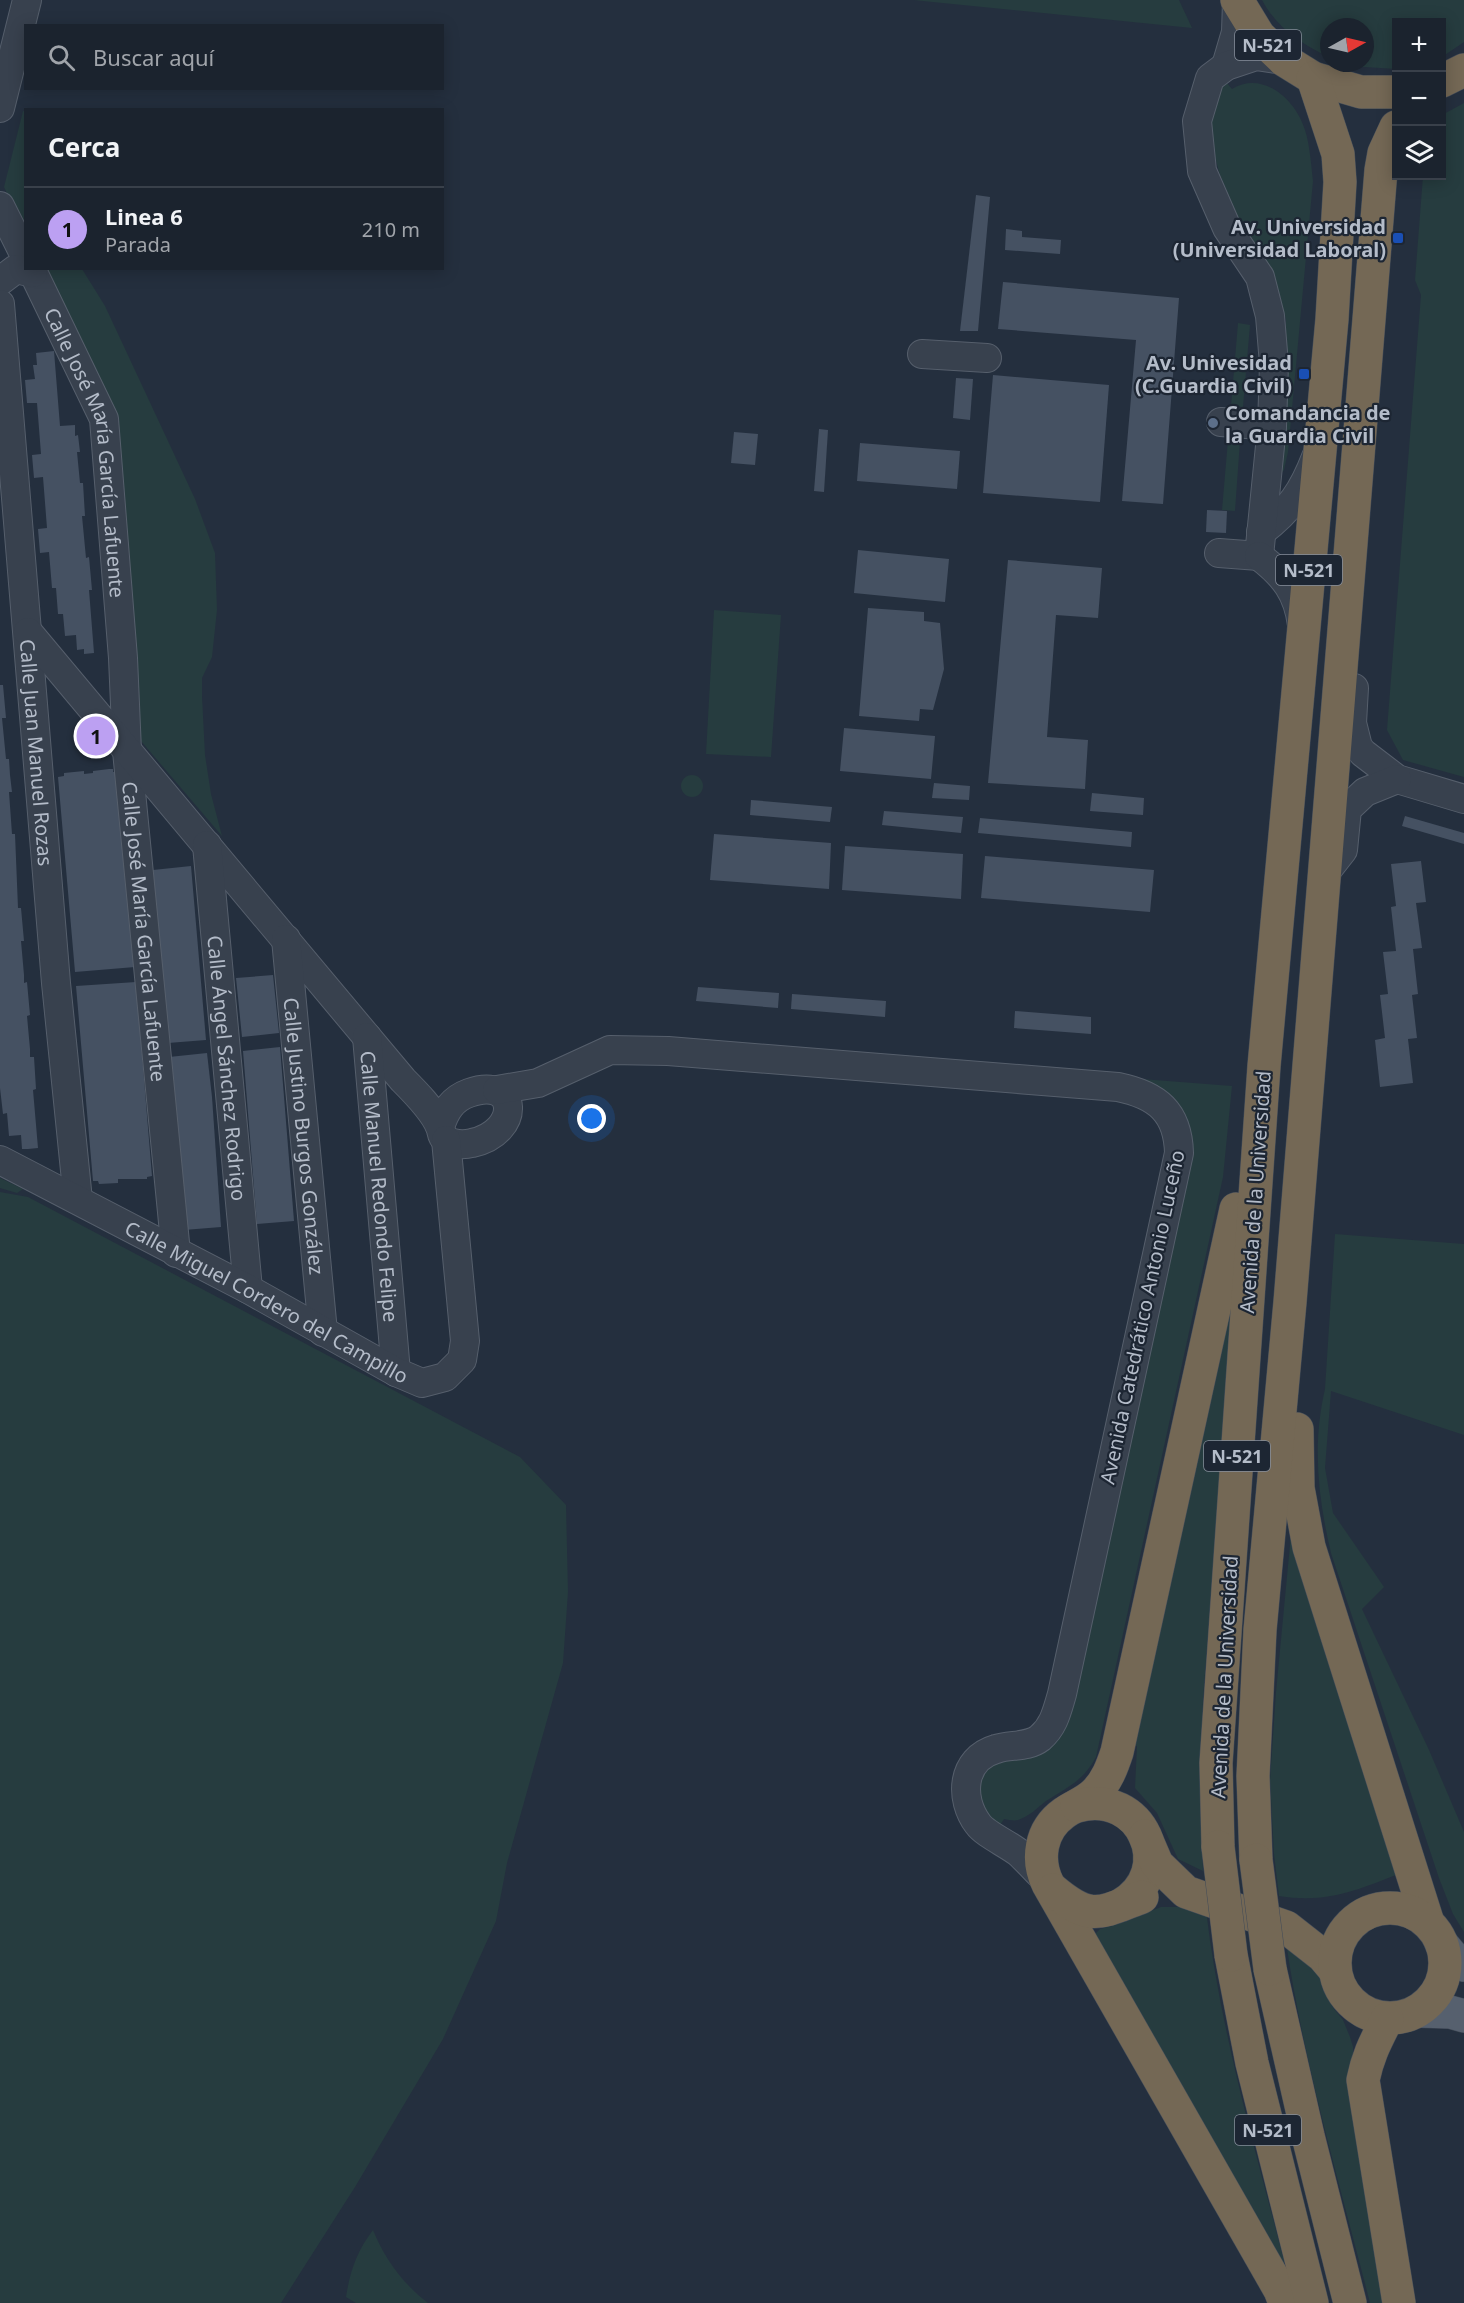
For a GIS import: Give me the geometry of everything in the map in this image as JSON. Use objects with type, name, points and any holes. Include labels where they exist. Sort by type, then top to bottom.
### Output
[{"type":"highway","name":"N-521","points":[[1237,0],[1259,36],[1284,60],[1313,78],[1361,92],[1392,92]]},
{"type":"highway","points":[[1446,79],[1464,70]]},
{"type":"highway","name":"Avenida de la Universidad","points":[[1312,2303],[1252,2063],[1231,1955],[1218,1847],[1216,1763],[1264,1066],[1332,319],[1340,182],[1338,154],[1313,78]]},
{"type":"highway","name":"Avenida de la Universidad","points":[[1350,2303],[1308,2136],[1270,1969],[1256,1860],[1253,1776],[1260,1630],[1290,1302],[1381,170],[1384,153],[1392,136]]},
{"type":"highway","points":[[1264,1066],[1227,1257],[1117,1752],[1108,1777],[1094,1794],[1065,1814],[1046,1834],[1042,1846],[1042,1866],[1049,1884],[1286,2303]]},
{"type":"highway","points":[[1290,1302],[1297,1407],[1298,1488],[1309,1546],[1434,1933],[1445,1959],[1442,1981],[1431,2000],[1403,2015],[1371,2047],[1364,2080],[1398,2303]]},
{"type":"highway","points":[[1065,1814],[1100,1803],[1117,1807],[1136,1821],[1157,1864],[1186,1892],[1286,1927],[1323,1956],[1335,1969]]},
{"type":"highway","points":[[1121,1905],[1135,1895],[1146,1875],[1149,1853],[1145,1836]]},
{"type":"highway","points":[[1049,1884],[1071,1906],[1099,1912],[1145,1897],[1186,1892]]},
{"type":"highway","points":[[1403,2015],[1366,2013],[1352,2004],[1341,1990],[1335,1969],[1338,1944],[1351,1923],[1371,1911],[1393,1908],[1412,1912],[1434,1933]]},
{"type":"highway","points":[[1286,1927],[1351,1923]]},
{"type":"main road","points":[[1434,1933],[1452,1956],[1464,1965]]},
{"type":"main road","points":[[1403,2015],[1450,2012],[1464,2016]]},
{"type":"street","points":[[0,18],[16,9],[25,0]]},
{"type":"street","points":[[0,108],[6,61],[25,0]]},
{"type":"street","points":[[1226,66],[1236,32],[1237,0]]},
{"type":"street","points":[[1284,60],[1256,56],[1226,66],[1210,78],[1197,121],[1202,171],[1227,228],[1260,277],[1270,316],[1274,364],[1272,426],[1260,544],[1275,569],[1291,587],[1300,614],[1303,638]]},
{"type":"street","name":"Calle José María García Lafuente","points":[[0,206],[24,255]]},
{"type":"street","points":[[0,281],[16,269],[24,268]]},
{"type":"street","name":"Calle José María García Lafuente","points":[[31,270],[104,419],[123,658],[127,751],[176,1252]]},
{"type":"street","name":"Calle Juan Manuel Rozas","points":[[0,304],[10,532],[28,632],[56,983],[78,1200]]},
{"type":"street","points":[[922,354],[987,358]]},
{"type":"street","points":[[1221,422],[1272,426]]},
{"type":"street","points":[[1219,553],[1260,544],[1290,507],[1307,480],[1321,444]]},
{"type":"street","points":[[1347,589],[1359,635],[1352,723],[1358,747],[1397,779],[1464,799]]},
{"type":"street","points":[[28,632],[403,1080],[451,1129],[492,1137],[506,1123],[508,1107],[506,1098],[497,1090],[489,1089],[465,1094],[451,1129]]},
{"type":"street","points":[[33,698],[50,686],[75,686]]},
{"type":"street","points":[[1325,873],[1343,850],[1347,809],[1365,792],[1397,779]]},
{"type":"street","points":[[135,829],[151,812],[174,807]]},
{"type":"street","name":"Calle Ángel Sánchez Rodrigo","points":[[207,845],[248,1289]]},
{"type":"street","name":"Calle Justino Burgos González","points":[[286,939],[323,1332]]},
{"type":"street","name":"Calle Manuel Redondo Felipe","points":[[367,1037],[396,1372]]},
{"type":"street","name":"Avenida Catedrático Antonio Luceño","points":[[497,1090],[538,1083],[610,1050],[668,1051],[1118,1087],[1146,1095],[1168,1113],[1179,1136],[1179,1153],[1054,1722],[1033,1743],[995,1749],[986,1753],[972,1767],[965,1784],[967,1804],[979,1826],[1004,1842],[1049,1884]]},
{"type":"street","name":"Avenida Catedrático Antonio Luceño","points":[[507,1117],[538,1083]]},
{"type":"street","name":"Calle Miguel Cordero del Campillo","points":[[0,1160],[248,1289],[396,1372],[422,1383],[445,1377],[462,1360],[465,1341],[450,1176],[451,1129]]},
{"type":"street","points":[[44,1183],[58,1167],[72,1138]]},
{"type":"street","points":[[1004,1842],[1010,1836],[1065,1814]]},
{"type":"green space","points":[[914,0],[1179,0],[1192,28],[923,1]]},
{"type":"green space","points":[[1262,0],[1464,0],[1464,42],[1446,54],[1446,18],[1392,18],[1392,69],[1374,68],[1374,18],[1320,18],[1320,52],[1282,27]]},
{"type":"green space","points":[[1226,82],[1232,89],[1244,84],[1255,83],[1277,91],[1294,108],[1301,119],[1310,155],[1313,181],[1288,452],[1284,470],[1278,477],[1286,320],[1272,274],[1239,219],[1220,175],[1211,143],[1211,108],[1215,96]]},
{"type":"green space","points":[[1464,103],[1464,777],[1403,760],[1387,730],[1421,295],[1415,280],[1423,180],[1446,180],[1446,113]]},
{"type":"green space","points":[[23,111],[24,228],[4,187]]},
{"type":"green space","points":[[44,270],[83,270],[105,306],[195,499],[215,553],[217,610],[212,657],[202,678],[202,696],[205,755],[211,794],[222,836],[141,741],[115,413]]},
{"type":"green space","points":[[1238,323],[1250,325],[1243,407],[1231,406]]},
{"type":"green space","points":[[1228,440],[1240,441],[1235,511],[1222,510]]},
{"type":"green space","points":[[714,610],[781,615],[771,757],[706,754]]},
{"type":"green space","points":[[692,775],[700,778],[703,786],[700,794],[692,797],[684,794],[681,786],[684,778]]},
{"type":"green space","points":[[1129,1078],[1232,1086],[1223,1177],[1096,1757],[1080,1778],[1033,1812],[1016,1820],[1004,1819],[1000,1825],[978,1807],[976,1781],[995,1760],[1038,1751],[1191,1151]]},
{"type":"green space","points":[[0,1178],[23,1189],[17,1193],[0,1188]]},
{"type":"green space","points":[[0,1192],[28,1197],[520,1457],[566,1505],[568,1592],[563,1663],[507,1863],[496,1921],[443,2039],[355,2187],[281,2303],[0,2303]]},
{"type":"green space","points":[[1335,1234],[1464,1244],[1464,1435],[1331,1391],[1325,1468],[1333,1513],[1384,1587],[1362,1609],[1429,1750],[1464,1832],[1464,1932],[1453,1914],[1439,1878],[1326,1532],[1320,1492],[1318,1451],[1325,1389]]},
{"type":"green space","points":[[1234,1291],[1203,1700],[1201,1819],[1203,1871],[1178,1859],[1157,1813],[1135,1788],[1137,1746],[1132,1745]]},
{"type":"green space","points":[[1292,1524],[1404,1872],[1343,1893],[1313,1898],[1279,1896],[1274,1854],[1270,1780]]},
{"type":"green space","points":[[1161,1907],[1189,1907],[1206,1910],[1229,2043],[1284,2261],[1283,2267],[1093,1936],[1100,1929]]},
{"type":"green space","points":[[1286,1942],[1317,1968],[1323,1988],[1334,2009],[1343,2020],[1353,2047],[1353,2075],[1390,2303],[1370,2303],[1302,2034]]},
{"type":"green space","points":[[373,2230],[396,2270],[428,2303],[356,2303],[346,2297],[355,2262]]},
{"type":"building","points":[[976,195],[990,197],[978,331],[960,331]]},
{"type":"building","points":[[1006,229],[1022,231],[1022,237],[1061,240],[1060,254],[1005,250]]},
{"type":"building","points":[[1003,282],[1179,298],[1163,504],[1122,501],[1136,340],[998,329]]},
{"type":"building","points":[[54,351],[60,426],[75,425],[75,436],[78,435],[80,452],[77,452],[80,483],[83,483],[85,516],[82,516],[92,590],[89,590],[94,653],[84,654],[84,649],[77,650],[76,635],[65,636],[63,614],[58,614],[56,588],[52,588],[49,552],[40,553],[38,529],[47,528],[43,477],[34,478],[32,455],[41,454],[37,403],[27,403],[25,380],[35,379],[33,365],[37,365],[36,353]]},
{"type":"building","points":[[993,375],[1109,385],[1100,502],[983,493]]},
{"type":"building","points":[[956,378],[973,379],[970,420],[953,418]]},
{"type":"building","points":[[819,429],[828,430],[824,492],[814,491]]},
{"type":"building","points":[[734,432],[758,434],[755,465],[731,463]]},
{"type":"building","points":[[860,443],[960,451],[957,489],[857,481]]},
{"type":"building","points":[[1207,510],[1227,511],[1226,533],[1206,532]]},
{"type":"building","points":[[858,550],[949,559],[945,602],[854,593]]},
{"type":"building","points":[[1008,560],[1102,568],[1098,618],[1056,615],[1047,737],[1088,740],[1085,789],[988,783]]},
{"type":"building","points":[[868,608],[924,612],[924,621],[940,623],[944,669],[933,710],[920,709],[919,721],[859,716]]},
{"type":"building","points":[[0,685],[3,685],[6,718],[2,718],[6,759],[9,759],[12,792],[9,792],[12,834],[15,834],[18,908],[21,908],[24,941],[21,941],[24,983],[27,982],[30,1015],[27,1016],[30,1057],[34,1057],[36,1089],[33,1090],[38,1148],[28,1149],[22,1149],[21,1135],[9,1136],[7,1113],[3,1114],[0,1088]]},
{"type":"building","points":[[844,728],[935,736],[931,779],[840,771]]},
{"type":"building","points":[[113,769],[113,772],[118,772],[135,967],[75,972],[58,777],[64,776],[64,773],[84,771],[84,774]]},
{"type":"building","points":[[934,783],[970,786],[969,800],[932,798]]},
{"type":"building","points":[[1092,793],[1144,798],[1143,815],[1090,811]]},
{"type":"building","points":[[751,800],[832,807],[830,822],[750,815]]},
{"type":"building","points":[[884,811],[963,817],[961,833],[882,825]]},
{"type":"building","points":[[1405,816],[1464,833],[1464,844],[1402,826]]},
{"type":"building","points":[[980,818],[1132,832],[1131,847],[978,833]]},
{"type":"building","points":[[714,834],[831,843],[829,889],[710,880]]},
{"type":"building","points":[[845,846],[963,854],[961,899],[842,890]]},
{"type":"building","points":[[985,856],[1154,870],[1150,912],[981,898]]},
{"type":"building","points":[[1421,861],[1426,902],[1416,903],[1422,948],[1413,949],[1418,994],[1412,995],[1417,1038],[1408,1039],[1413,1083],[1380,1087],[1375,1040],[1385,1038],[1380,995],[1388,994],[1383,952],[1396,951],[1391,907],[1396,906],[1391,864]]},
{"type":"building","points":[[191,866],[206,1040],[168,1043],[153,870]]},
{"type":"building","points":[[273,975],[279,1033],[242,1037],[236,978]]},
{"type":"building","points":[[136,982],[152,1176],[147,1179],[118,1179],[118,1183],[99,1184],[98,1181],[93,1181],[76,986]]},
{"type":"building","points":[[698,987],[779,993],[778,1008],[696,1001]]},
{"type":"building","points":[[792,994],[886,1001],[885,1017],[791,1009]]},
{"type":"building","points":[[1015,1011],[1091,1017],[1091,1034],[1014,1028]]},
{"type":"building","points":[[280,1047],[294,1221],[257,1224],[243,1051]]},
{"type":"building","points":[[207,1053],[221,1227],[184,1230],[169,1057]]},
{"type":"place","name":"Av. Universidad (Universidad Laboral)","points":[[1398,238]]},
{"type":"place","name":"Av. Univesidad (C.Guardia Civil)","points":[[1304,374]]},
{"type":"place","name":"Comandancia de la Guardia Civil","points":[[1213,423]]},
{"type":"place","name":"Linea 6","points":[[96,736]]}]
